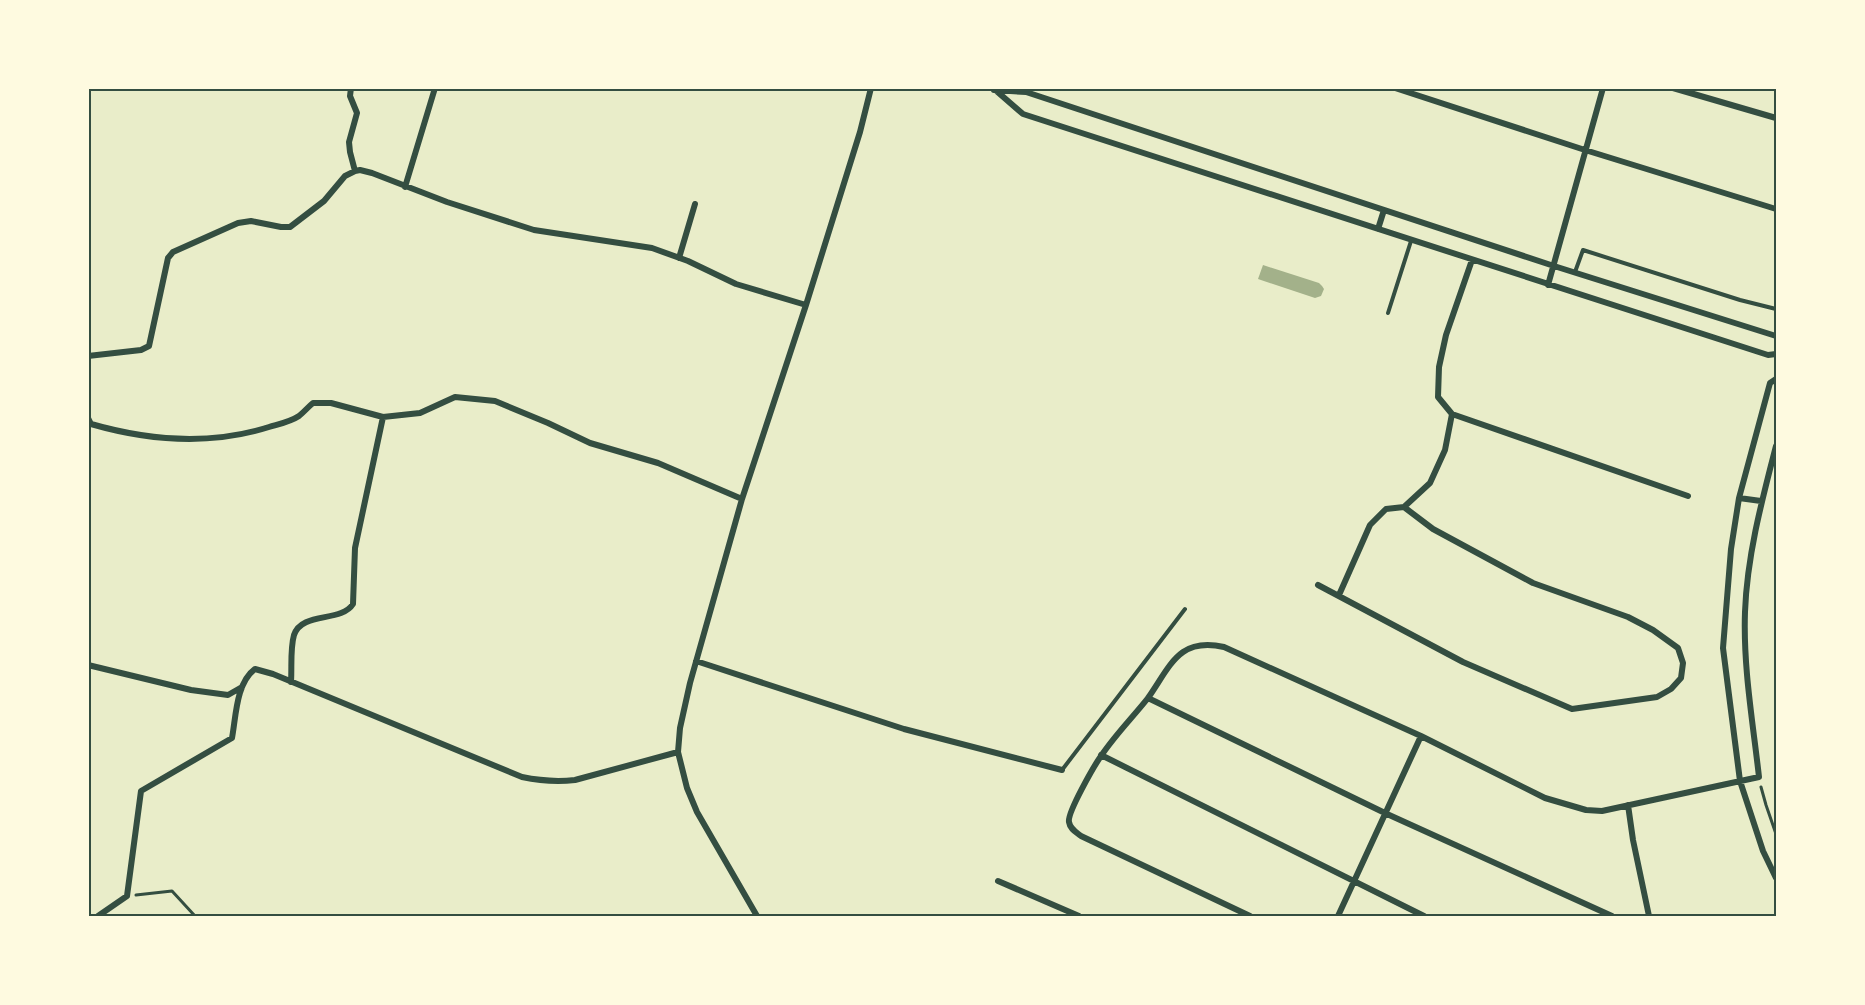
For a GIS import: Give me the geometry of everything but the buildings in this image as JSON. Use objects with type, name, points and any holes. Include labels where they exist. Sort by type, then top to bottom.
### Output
[{"type":"street","points":[[351,88],[350,96],[357,113],[349,142],[355,171]]},
{"type":"street","points":[[405,187],[435,88]]},
{"type":"street","points":[[757,916],[697,812],[687,788],[678,752],[680,728],[696,661],[742,499],[807,305],[860,132],[871,88]]},
{"type":"street","points":[[1548,285],[1603,88]]},
{"type":"street","points":[[1673,88],[1776,118]]},
{"type":"street","points":[[993,89],[1026,92],[1575,273],[1776,336]]},
{"type":"street","points":[[993,89],[1023,114],[1548,285],[1768,355],[1776,354]]},
{"type":"street","points":[[1396,89],[1776,209]]},
{"type":"street","points":[[88,356],[141,350],[149,346],[168,258],[173,252],[238,224],[251,221],[276,227],[290,227],[324,201],[345,176],[355,171],[372,173],[405,187],[534,230],[652,248],[736,284],[807,305]]},
{"type":"street","points":[[679,258],[695,204]]},
{"type":"street","points":[[1378,229],[1384,210]]},
{"type":"street","points":[[1472,260],[1446,335],[1439,367],[1438,397],[1452,414],[1688,496]]},
{"type":"street","points":[[1776,379],[1770,383],[1739,498],[1731,549],[1723,648],[1740,781],[1763,851],[1776,878]]},
{"type":"street","points":[[88,418],[91,424],[120,432],[187,441],[224,438],[258,431],[290,421],[313,403],[331,403],[383,417],[420,413],[455,397],[495,401],[590,442],[658,463],[742,499]]},
{"type":"street","points":[[1339,595],[1370,525],[1386,509],[1404,507],[1430,483],[1445,450],[1452,414]]},
{"type":"street","points":[[291,682],[293,640],[297,628],[319,618],[348,610],[353,604],[355,548],[383,417]]},
{"type":"street","points":[[1250,916],[1081,836],[1072,829],[1069,823],[1069,816],[1101,755],[1148,698],[1181,653],[1189,647],[1212,644],[1224,647],[1421,736],[1545,798],[1586,810],[1602,811],[1759,777],[1749,687],[1745,614],[1747,586],[1761,501],[1776,446]]},
{"type":"street","points":[[1739,498],[1761,501]]},
{"type":"street","points":[[1318,585],[1463,662],[1572,709],[1657,697],[1671,689],[1680,678],[1683,663],[1678,648],[1653,630],[1628,616],[1533,583],[1433,529],[1404,507]]},
{"type":"street","points":[[696,661],[904,729],[1062,770]]},
{"type":"street","points":[[88,665],[191,690],[228,695],[242,687]]},
{"type":"street","points":[[98,916],[127,896],[141,791],[232,738],[242,687],[255,669],[267,671],[522,777],[558,782],[575,780],[678,752]]},
{"type":"street","points":[[1148,698],[1387,814],[1612,916]]},
{"type":"street","points":[[1338,916],[1421,736]]},
{"type":"street","points":[[1101,755],[1424,916]]},
{"type":"street","points":[[1628,805],[1649,916]]},
{"type":"street","points":[[998,881],[1063,913],[1079,916]]},
{"type":"lane","points":[[1388,313],[1411,240]]},
{"type":"lane","points":[[1575,273],[1583,250],[1740,300],[1776,309]]},
{"type":"lane","points":[[1062,770],[1185,609]]},
{"type":"path","points":[[1759,777],[1776,834]]},
{"type":"path","points":[[127,896],[172,891],[195,916]]},
{"type":"shaded area","points":[[1263,265],[1319,283],[1324,289],[1321,296],[1315,298],[1258,279]]}]
